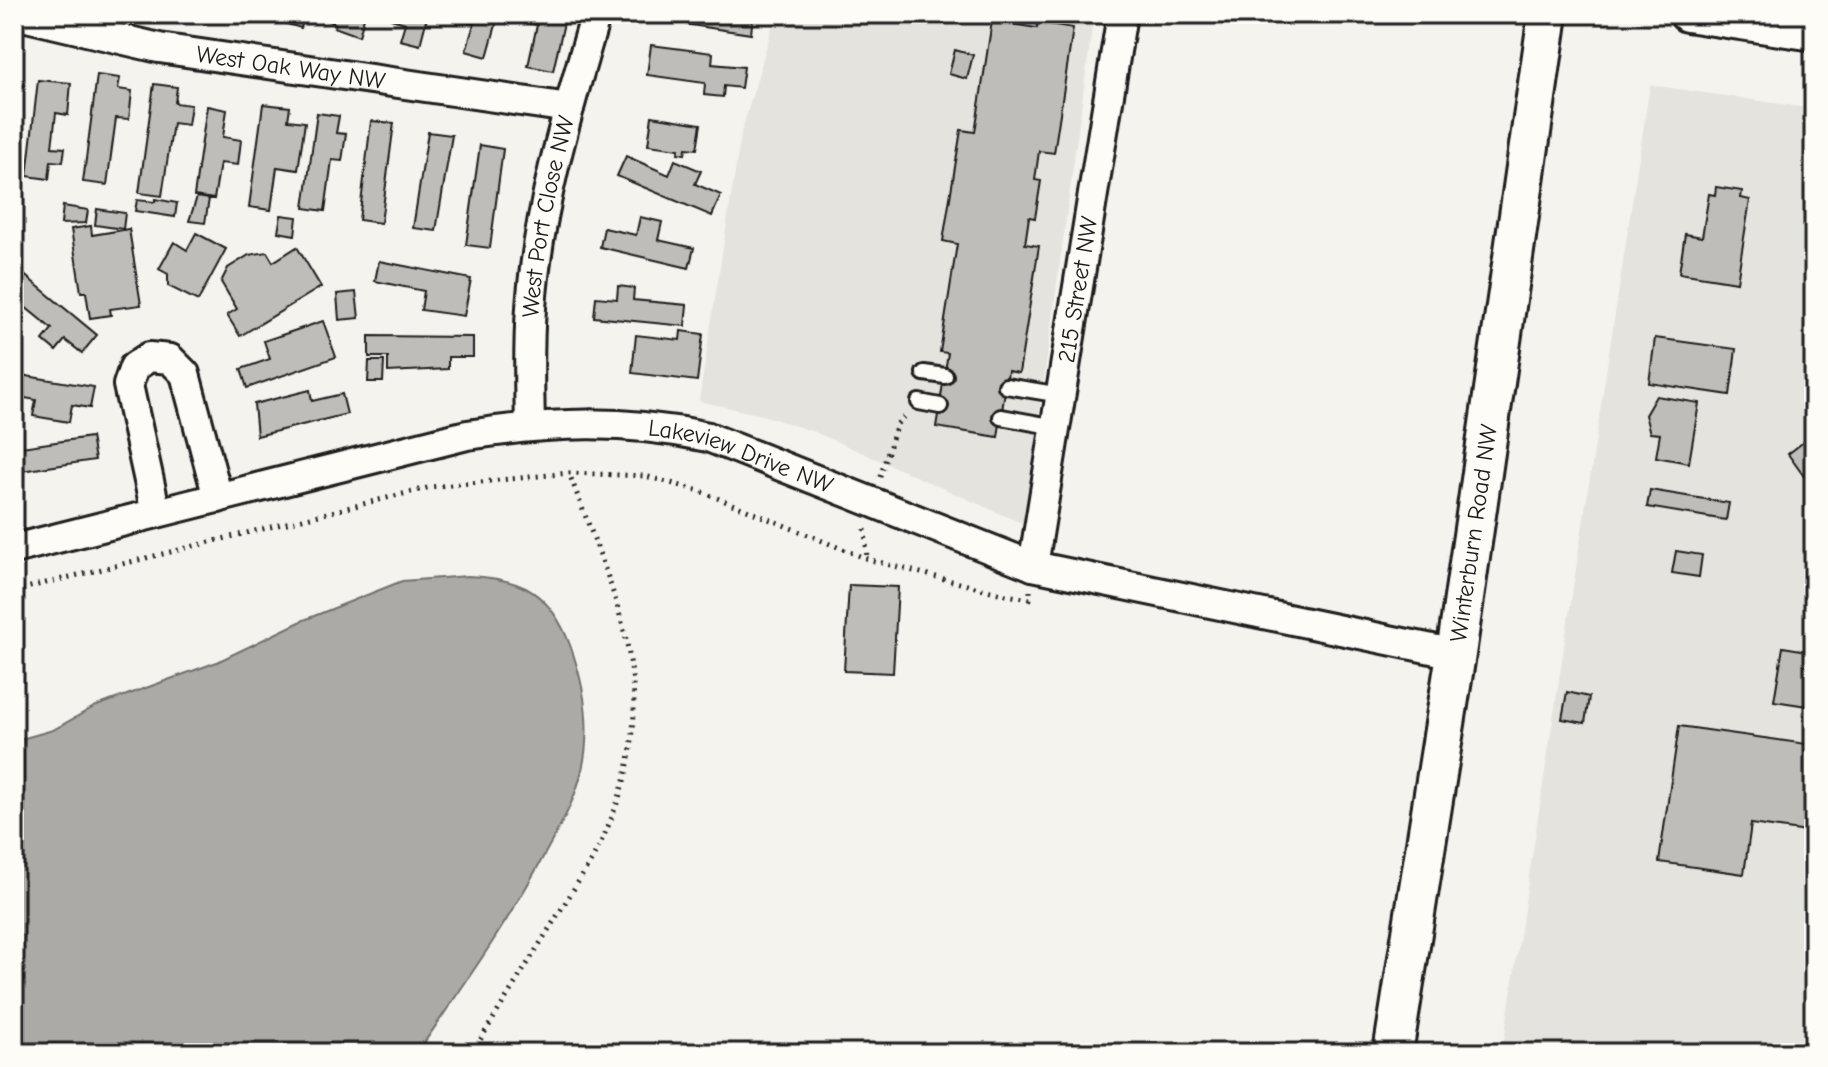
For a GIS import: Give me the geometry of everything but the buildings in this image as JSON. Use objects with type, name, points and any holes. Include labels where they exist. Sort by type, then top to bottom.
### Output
[{"type":"main road","name":"Winterburn Road NW","points":[[1393,1053],[1456,654],[1548,14]]},
{"type":"street","name":"West Oak Way NW","points":[[14,14],[159,48],[569,108]]},
{"type":"street","name":"West Port Close NW","points":[[530,425],[531,306],[541,228],[569,108],[596,14]]},
{"type":"street","points":[[1687,14],[1814,33]]},
{"type":"street","name":"215 Street NW","points":[[1033,566],[1116,15]]},
{"type":"street","points":[[156,513],[128,385],[134,367],[149,357],[170,359],[185,374],[218,498]]},
{"type":"street","name":"Lakeview Drive NW","points":[[14,549],[467,435],[530,425],[596,422],[659,427],[708,437],[1033,566],[1456,654]]},
{"type":"lane","points":[[924,373],[945,376]]},
{"type":"lane","points":[[1006,386],[1061,395]]},
{"type":"lane","points":[[919,402],[940,406]]},
{"type":"lane","points":[[1001,417],[1056,427]]},
{"type":"path","points":[[14,591],[431,487],[569,473],[645,476],[700,491],[867,559],[1006,595],[1030,599],[1033,566]]},
{"type":"path","points":[[472,1053],[593,858],[614,815],[631,758],[636,696],[629,643],[569,473]]},
{"type":"shaded area","points":[[776,14],[1094,14],[1024,524],[815,432],[762,415],[699,401],[741,134]]},
{"type":"shaded area","points":[[1650,85],[1814,109],[1814,1053],[1502,1053]]},
{"type":"shaded area","points":[[468,576],[518,585],[543,600],[553,612],[570,645],[580,676],[587,722],[585,754],[572,800],[533,875],[486,952],[417,1053],[14,1053],[14,741],[53,730],[94,707],[217,662],[304,620],[402,581]]}]
